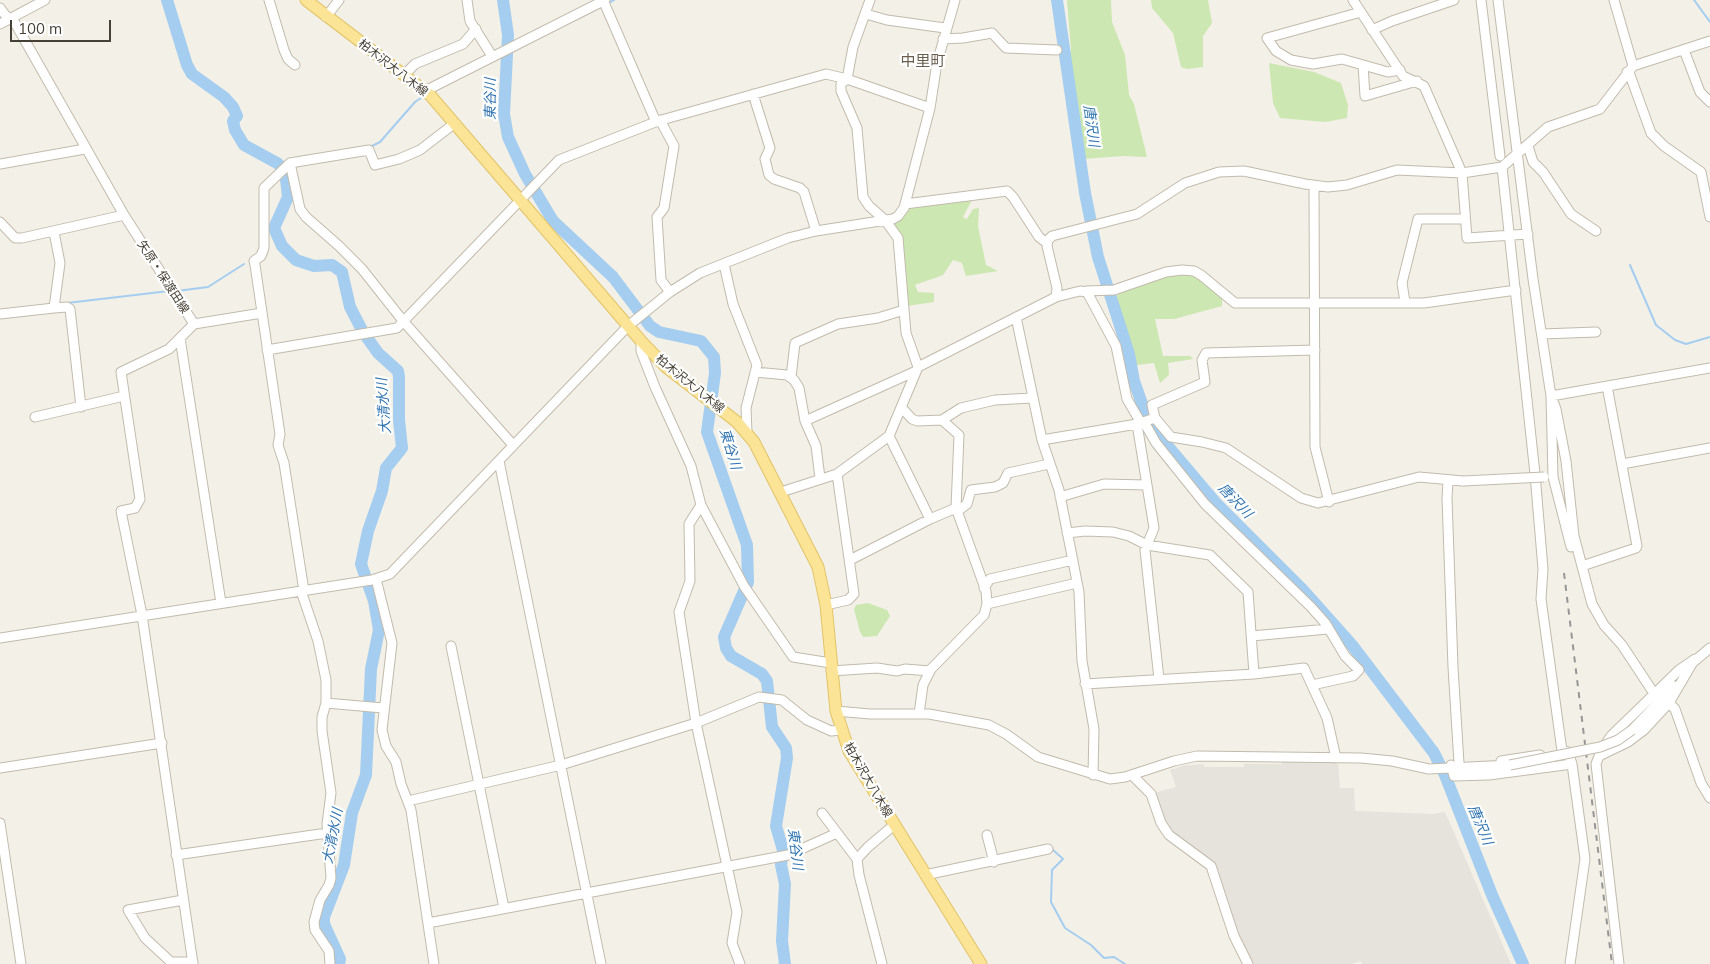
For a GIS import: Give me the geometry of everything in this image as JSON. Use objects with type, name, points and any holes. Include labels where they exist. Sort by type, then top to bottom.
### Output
[{"type":"main road","name":"柏木沢大八木線","points":[[306,0],[425,91],[520,201],[632,322],[641,342],[666,367],[746,432],[762,454],[814,558],[826,605],[836,711],[849,750],[981,964]]},
{"type":"street","points":[[0,24],[19,12],[45,0]]},
{"type":"street","points":[[269,0],[284,50],[288,59],[295,65]]},
{"type":"street","points":[[326,17],[339,0]]},
{"type":"street","points":[[467,0],[470,21],[494,55]]},
{"type":"street","points":[[425,91],[604,0],[658,121],[674,146],[664,208],[657,217],[661,280],[670,292]]},
{"type":"street","points":[[781,492],[837,474],[889,436],[917,369],[907,338],[899,271],[898,238],[885,220],[869,206],[863,197],[857,128],[841,91],[841,84],[847,79],[854,47],[870,0]]},
{"type":"street","points":[[0,638],[374,580],[393,572],[632,322],[670,292],[700,273],[770,244],[816,231],[885,220],[898,216],[905,204],[930,108],[943,38],[955,0]]},
{"type":"street","points":[[1353,0],[1400,70],[1407,78],[1417,81],[1424,86],[1462,173],[1467,238],[1528,234]]},
{"type":"street","points":[[1372,30],[1454,0]]},
{"type":"street","points":[[1481,0],[1500,156]]},
{"type":"street","points":[[1498,0],[1551,396],[1558,419],[1574,536],[1588,593]]},
{"type":"street","points":[[1614,0],[1630,75],[1651,133],[1664,146],[1701,172],[1710,217]]},
{"type":"street","name":"矢原・保渡田線","points":[[0,8],[15,23],[124,216],[194,324],[262,313]]},
{"type":"street","points":[[1361,12],[1267,38],[1276,51],[1291,60],[1313,64],[1342,59],[1388,72],[1400,70]]},
{"type":"street","points":[[866,14],[886,20],[946,28]]},
{"type":"street","points":[[405,74],[414,64],[463,44],[476,30]]},
{"type":"street","points":[[943,38],[963,38],[992,33],[1006,48],[1057,50]]},
{"type":"street","points":[[1047,243],[1052,236],[1100,226],[1137,214],[1185,183],[1220,172],[1244,171],[1314,186],[1340,186],[1403,169],[1462,173],[1502,167],[1528,146],[1543,130],[1554,124],[1594,113],[1600,109],[1630,69],[1710,41]]},
{"type":"street","points":[[1684,50],[1700,92],[1710,102]]},
{"type":"street","points":[[1364,65],[1365,96],[1417,81]]},
{"type":"street","points":[[1490,78],[1507,70]]},
{"type":"street","points":[[267,350],[397,328],[559,160],[658,121],[753,94],[801,83],[826,74],[847,79],[930,108]]},
{"type":"street","points":[[753,94],[770,148],[765,159],[769,175],[774,179],[800,188],[804,192],[816,231]]},
{"type":"street","points":[[330,964],[329,952],[315,930],[314,922],[320,900],[331,878],[327,833],[331,793],[322,731],[322,717],[326,703],[326,680],[318,641],[303,591],[284,463],[278,445],[280,434],[254,261],[261,256],[264,248],[264,188],[289,164],[369,150],[372,162],[377,165],[420,150],[454,123]]},
{"type":"street","points":[[1528,146],[1533,162],[1543,172],[1571,214],[1596,230]]},
{"type":"street","points":[[0,164],[86,150]]},
{"type":"street","points":[[289,164],[300,209],[306,217],[362,269],[404,322],[513,445]]},
{"type":"street","points":[[1502,167],[1516,290],[1542,561],[1541,599],[1562,750]]},
{"type":"street","points":[[1701,172],[1710,167]]},
{"type":"street","points":[[1314,186],[1315,447],[1329,502]]},
{"type":"street","points":[[905,204],[1007,191],[1039,237],[1047,243],[1057,288],[1056,297]]},
{"type":"street","points":[[0,222],[15,238],[54,232],[124,216]]},
{"type":"street","points":[[1405,302],[1402,283],[1418,218],[1465,219]]},
{"type":"street","points":[[54,232],[60,263],[54,308]]},
{"type":"street","points":[[724,264],[733,304],[756,358],[755,372],[746,408],[746,432]]},
{"type":"street","points":[[805,421],[917,369],[1056,297],[1114,290],[1166,272],[1194,271],[1202,275],[1235,303],[1440,301],[1516,290]]},
{"type":"street","points":[[1086,292],[1116,346],[1127,400],[1156,443],[1205,504],[1311,607],[1345,656],[1359,672],[1353,676],[1312,685]]},
{"type":"street","points":[[0,314],[67,307],[72,314],[82,407]]},
{"type":"street","points":[[791,378],[795,343],[838,324],[878,318],[904,310]]},
{"type":"street","points":[[1016,317],[1032,398],[1042,440],[1060,497],[1078,583],[1085,684],[1094,729],[1093,775]]},
{"type":"street","points":[[183,900],[128,910],[145,938],[171,962],[193,963],[142,615],[121,511],[137,507],[140,499],[121,372],[169,349],[194,324]]},
{"type":"street","points":[[1542,334],[1596,332]]},
{"type":"street","points":[[180,338],[221,603]]},
{"type":"street","points":[[641,342],[641,351],[655,387],[691,466],[701,506],[744,586],[793,657],[831,667],[930,671]]},
{"type":"street","points":[[1315,350],[1206,353],[1202,360],[1205,382],[1152,405],[1155,418],[1171,437],[1226,448],[1301,498],[1318,503],[1329,502],[1419,477],[1448,481],[1548,477]]},
{"type":"street","points":[[1551,396],[1710,368]]},
{"type":"street","points":[[755,372],[787,375],[799,388],[805,421],[816,446],[820,478]]},
{"type":"street","points":[[1582,566],[1636,548],[1637,546],[1607,386]]},
{"type":"street","points":[[35,417],[124,396]]},
{"type":"street","points":[[1551,396],[1548,477],[1579,575],[1592,604],[1604,624],[1622,645],[1655,695]]},
{"type":"street","points":[[901,407],[912,419],[917,421],[942,420],[961,408],[995,400],[1032,398]]},
{"type":"street","points":[[1042,440],[1142,423],[1155,418]]},
{"type":"street","points":[[919,714],[923,685],[930,671],[984,615],[987,604],[984,588],[957,510],[959,435],[942,420]]},
{"type":"street","points":[[1142,423],[1147,485],[1154,528],[1145,550],[1159,679]]},
{"type":"street","points":[[889,436],[930,518]]},
{"type":"street","points":[[1622,464],[1710,448]]},
{"type":"street","points":[[499,461],[601,964]]},
{"type":"street","points":[[850,560],[930,518],[957,510],[967,504],[970,490],[995,487],[1003,483],[1008,473],[1049,464]]},
{"type":"street","points":[[826,605],[848,600],[854,594],[837,474]]},
{"type":"street","points":[[1448,481],[1454,776],[1489,776],[1572,764]]},
{"type":"street","points":[[1060,497],[1104,484],[1147,485]]},
{"type":"street","points":[[701,506],[689,524],[690,580],[679,612],[696,723],[737,912],[732,943],[740,964]]},
{"type":"street","points":[[1067,533],[1085,531],[1113,532],[1129,536],[1147,546],[1200,553],[1216,560],[1248,592],[1254,674]]},
{"type":"street","points":[[984,588],[990,579],[1073,560]]},
{"type":"street","points":[[374,580],[392,643],[392,657],[383,708],[382,730],[386,746],[396,762],[408,801],[421,868],[434,964]]},
{"type":"street","points":[[987,604],[1078,583]]},
{"type":"street","points":[[1252,636],[1328,630]]},
{"type":"street","points":[[451,646],[477,783],[504,908]]},
{"type":"street","points":[[1620,964],[1596,769],[1598,756],[1606,741],[1679,670],[1710,648]]},
{"type":"street","points":[[1453,767],[1510,765],[1600,747],[1618,740],[1632,730],[1662,700],[1695,660]]},
{"type":"street","points":[[1598,756],[1628,742],[1644,730],[1669,703],[1695,660]]},
{"type":"street","points":[[1085,684],[1254,674],[1304,668],[1326,718],[1336,758]]},
{"type":"street","points":[[408,801],[477,783],[561,765],[696,723],[764,696],[782,700],[807,720],[821,727],[841,730]]},
{"type":"street","points":[[326,703],[368,705],[383,708]]},
{"type":"street","points":[[1669,703],[1675,709],[1700,783],[1710,798]]},
{"type":"street","points":[[836,711],[870,714],[940,715],[989,725],[1006,734],[1038,757],[1110,779],[1132,776],[1174,761],[1197,756],[1384,760],[1436,769],[1512,760],[1562,750],[1568,752],[1572,764],[1585,859],[1570,964]]},
{"type":"street","points":[[1620,729],[1628,742]]},
{"type":"street","points":[[0,768],[162,743]]},
{"type":"street","points":[[1132,776],[1151,794],[1163,827],[1169,835],[1211,866],[1234,936],[1248,964]]},
{"type":"street","points":[[822,813],[858,859],[859,875],[882,964]]},
{"type":"street","points":[[0,823],[21,964]]},
{"type":"street","points":[[858,859],[868,847],[894,825]]},
{"type":"street","points":[[176,855],[327,833]]},
{"type":"street","points":[[428,923],[788,855],[837,833]]},
{"type":"street","points":[[987,836],[994,862]]},
{"type":"street","points":[[925,875],[994,862],[1048,849]]},
{"type":"shaded area","points":[[1282,760],[1338,761],[1340,788],[1354,788],[1355,811],[1434,814],[1445,812],[1511,964],[1363,964],[1360,961],[1352,964],[1251,964],[1237,935],[1213,865],[1175,838],[1164,821],[1154,793],[1176,787],[1170,770],[1183,766],[1204,764],[1204,767],[1244,767],[1244,764],[1282,764]]},
{"type":"green space","points":[[1067,0],[1111,0],[1112,22],[1125,55],[1129,95],[1134,104],[1147,157],[1123,156],[1083,159],[1065,72],[1071,50]]},
{"type":"green space","points":[[1151,0],[1208,0],[1212,23],[1203,36],[1203,67],[1187,69],[1181,67],[1173,33],[1152,8]]},
{"type":"green space","points":[[1269,63],[1314,72],[1341,83],[1348,105],[1347,118],[1325,122],[1280,118],[1273,103]]},
{"type":"green space","points":[[973,198],[963,217],[967,219],[973,209],[979,208],[978,226],[986,265],[998,271],[966,276],[962,263],[953,260],[943,275],[915,285],[918,292],[934,293],[934,302],[907,306],[891,224],[904,217],[912,205]]},
{"type":"green space","points":[[1196,274],[1222,299],[1222,306],[1174,319],[1155,319],[1163,356],[1190,356],[1193,359],[1168,363],[1169,375],[1160,383],[1154,363],[1137,365],[1121,332],[1112,298],[1136,285],[1163,275]]},
{"type":"green space","points":[[868,603],[887,610],[890,616],[877,636],[863,637],[854,609],[856,605]]},
{"type":"waterway","name":"大清水川","points":[[167,0],[187,65],[192,74],[224,97],[233,107],[237,116],[233,121],[235,130],[244,145],[277,163],[285,170],[288,197],[274,228],[282,246],[296,260],[314,266],[332,265],[342,272],[350,307],[363,332],[378,353],[398,371],[399,420],[402,448],[386,468],[382,491],[368,531],[361,564],[374,601],[379,630],[371,669],[366,775],[352,813],[344,865],[324,917],[324,924],[340,959],[339,964]]},
{"type":"waterway","name":"東谷川","points":[[503,0],[508,35],[504,114],[508,137],[525,174],[553,221],[613,277],[650,326],[659,332],[701,341],[714,357],[715,373],[707,432],[747,545],[748,582],[724,637],[726,648],[731,656],[762,674],[767,681],[772,727],[786,748],[787,758],[776,826],[783,850],[781,865],[785,884],[782,941],[785,964]]},
{"type":"waterway","points":[[608,3],[614,0]]},
{"type":"waterway","name":"唐沢川","points":[[1057,0],[1085,193],[1098,257],[1129,354],[1134,381],[1146,415],[1165,443],[1215,502],[1303,590],[1352,645],[1434,753],[1445,775],[1492,895],[1523,964]]},
{"type":"waterway","points":[[1694,0],[1710,22]]},
{"type":"waterway","points":[[370,147],[380,142],[415,102],[424,96]]},
{"type":"waterway","points":[[261,185],[272,175]]},
{"type":"waterway","points":[[177,291],[208,287],[244,264]]},
{"type":"waterway","points":[[1630,265],[1656,325],[1675,340],[1686,344],[1710,337]]},
{"type":"waterway","points":[[67,303],[169,291]]},
{"type":"waterway","points":[[1052,849],[1063,859],[1052,870],[1051,902],[1065,928],[1091,945],[1104,958],[1114,957],[1125,964]]},
{"type":"railway","points":[[1564,573],[1612,964]]},
{"type":"district","name":"中里町","points":[[923,61]]}]
